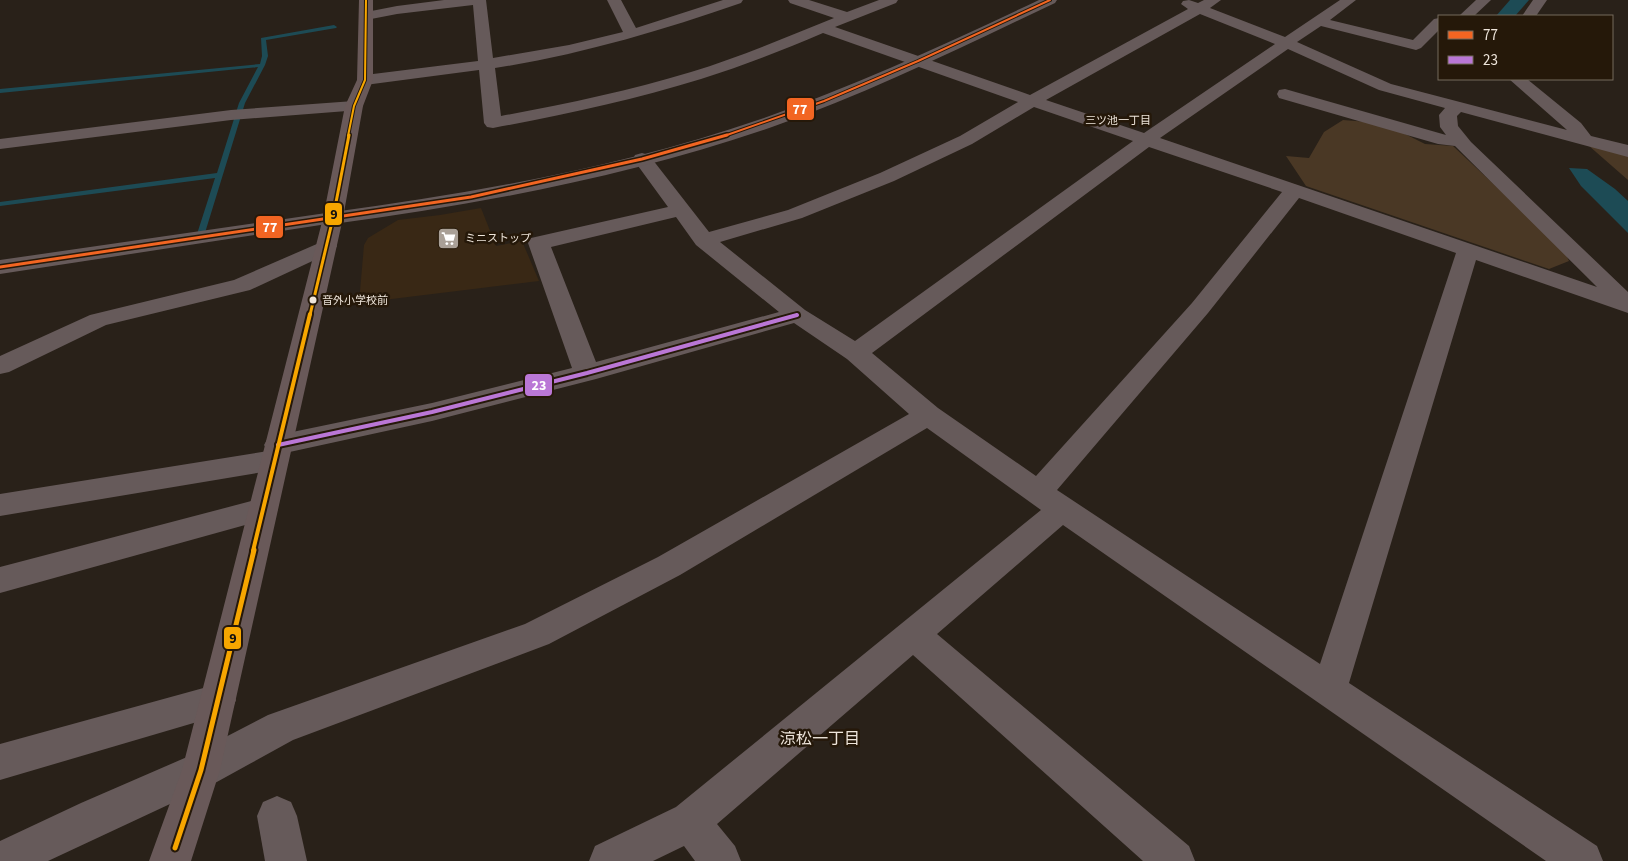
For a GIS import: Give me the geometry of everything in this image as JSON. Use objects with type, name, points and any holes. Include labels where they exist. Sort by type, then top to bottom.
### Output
[{"type":"main road","points":[[170,861],[201,770],[333,218],[354,106],[365,80],[366,8]]},
{"type":"street","points":[[366,8],[397,10],[478,0],[494,123],[655,88],[725,66],[890,0]]},
{"type":"street","points":[[614,0],[631,34]]},
{"type":"street","points":[[365,80],[487,65],[573,49],[631,34],[736,0]]},
{"type":"street","points":[[796,0],[847,17]]},
{"type":"street","points":[[0,268],[472,197],[642,159],[722,137],[824,101],[918,61],[1050,0]]},
{"type":"street","points":[[1175,0],[1286,43],[1365,91],[1458,106],[1585,138],[1628,151]]},
{"type":"street","points":[[704,240],[795,214],[887,177],[966,140],[1033,100],[1214,0]]},
{"type":"street","points":[[856,353],[1146,140],[1348,0]]},
{"type":"street","points":[[1456,10],[1484,0]]},
{"type":"street","points":[[1530,15],[1540,0]]},
{"type":"street","points":[[1318,21],[1416,45],[1438,23]]},
{"type":"street","points":[[823,28],[1294,191],[1468,248],[1628,306]]},
{"type":"street","points":[[1518,80],[1575,127],[1585,138]]},
{"type":"street","points":[[1340,110],[1365,91]]},
{"type":"street","points":[[1285,94],[1444,140],[1461,142]]},
{"type":"street","points":[[0,144],[231,115],[354,106]]},
{"type":"street","points":[[1458,106],[1448,115],[1449,127],[1461,142],[1628,306]]},
{"type":"street","points":[[642,159],[704,240],[797,315],[856,353],[928,415],[1328,690],[1582,861]]},
{"type":"street","points":[[610,861],[690,821],[912,633],[1051,500],[1200,308],[1294,191]]},
{"type":"street","points":[[587,373],[539,243],[681,210]]},
{"type":"street","points":[[0,366],[98,320],[242,285],[326,246]]},
{"type":"street","points":[[1328,690],[1468,248]]},
{"type":"street","points":[[0,505],[277,452],[587,373],[797,315]]},
{"type":"street","points":[[2,861],[94,817],[201,770],[281,727],[537,634],[669,566],[928,415]]},
{"type":"street","points":[[0,580],[263,509]]},
{"type":"street","points":[[912,633],[1174,861]]},
{"type":"street","points":[[0,762],[218,700]]},
{"type":"street","points":[[277,816],[286,861]]},
{"type":"street","points":[[690,821],[720,861]]},
{"type":"shaded area","points":[[1343,120],[1368,122],[1397,130],[1425,144],[1453,146],[1564,250],[1569,261],[1549,269],[1306,186],[1286,156],[1309,158],[1324,132]]},
{"type":"shaded area","points":[[1588,145],[1628,154],[1628,180]]},
{"type":"shaded area","points":[[481,208],[496,246],[522,241],[539,281],[359,303],[364,245],[368,238],[398,220]]},
{"type":"water","points":[[1569,168],[1587,169],[1628,201],[1628,233],[1581,186]]},
{"type":"waterway","points":[[1506,15],[1520,0]]},
{"type":"waterway","points":[[262,65],[265,56],[263,39],[334,27]]},
{"type":"waterway","points":[[0,91],[262,65]]},
{"type":"waterway","points":[[201,234],[242,103],[262,65]]},
{"type":"waterway","points":[[0,204],[219,175]]},
{"type":"transit line","name":"9","points":[[175,848],[201,770],[333,218],[354,106],[365,80],[366,0]]},
{"type":"transit line","name":"77","points":[[0,267],[471,197],[642,159],[722,137],[824,101],[918,61],[1050,0]]},
{"type":"transit line","name":"23","points":[[278,445],[432,412],[587,373],[797,315]]},
{"type":"place","name":"ミニストップ","points":[[449,238]]},
{"type":"place","name":"音外小学校前","points":[[313,300]]},
{"type":"district","name":"三ツ池一丁目","points":[[1118,120]]},
{"type":"district","name":"涼松一丁目","points":[[820,738]]}]
